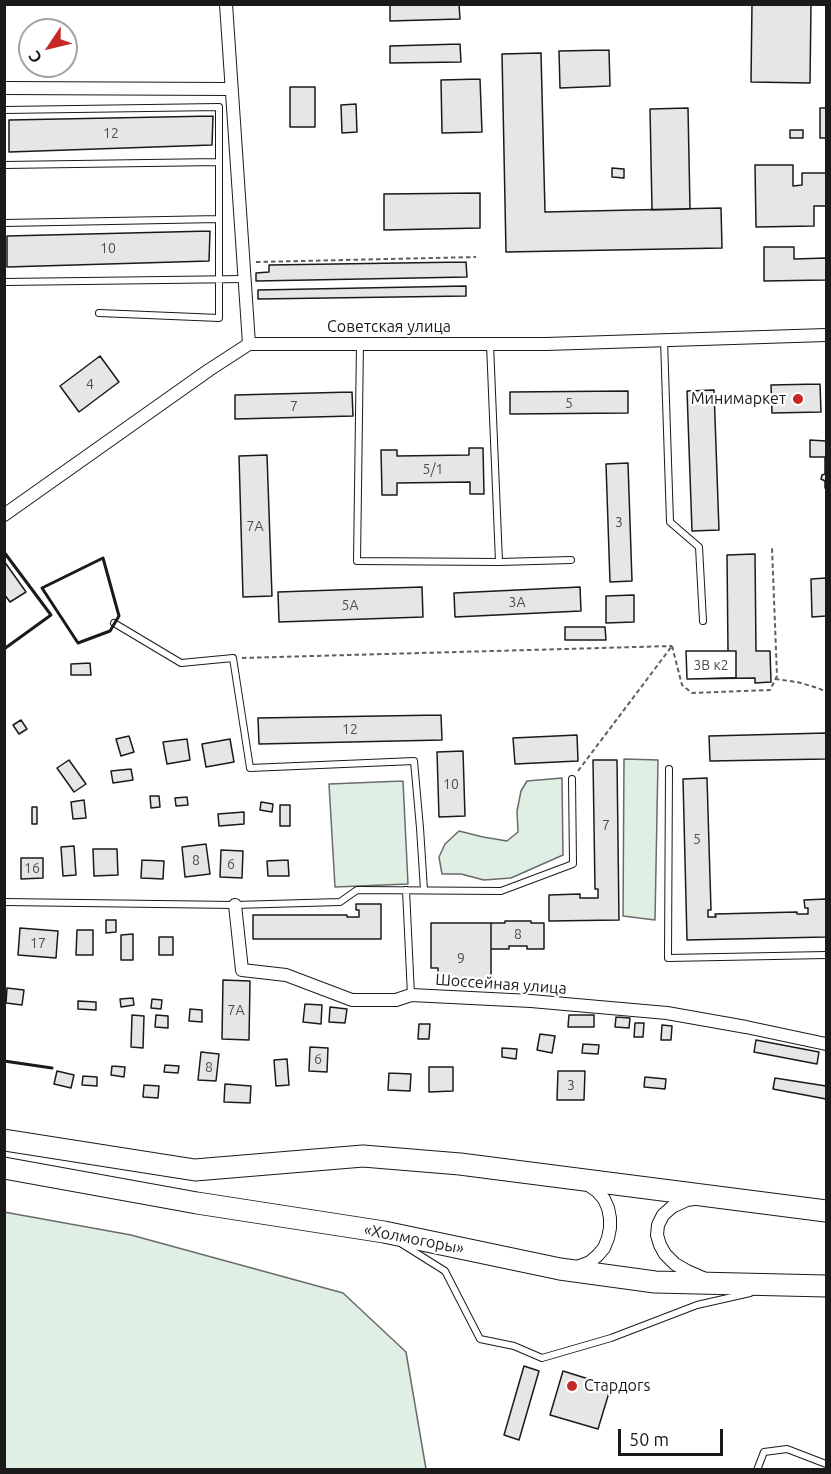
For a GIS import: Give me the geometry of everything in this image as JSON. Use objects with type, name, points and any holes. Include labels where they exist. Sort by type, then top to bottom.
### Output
[{"type":"highway","points":[[4,1140],[195,1170],[363,1156],[460,1164],[826,1212]]},
{"type":"highway","name":"«Холмогоры»","points":[[4,1168],[197,1203],[384,1232],[560,1269],[655,1282],[826,1286]]},
{"type":"street","points":[[4,515],[249,344],[226,4]]},
{"type":"street","points":[[4,88],[230,89]]},
{"type":"street","name":"Советская улица","points":[[249,344],[546,344],[826,335]]},
{"type":"street","name":"Шоссейная улица","points":[[235,905],[242,970],[286,975],[352,1000],[396,1000],[411,995],[531,1001],[667,1013],[826,1044]]},
{"type":"street","points":[[560,1269],[571,1269],[590,1262],[604,1248],[610,1228],[608,1208],[604,1199],[590,1185],[570,1178]]},
{"type":"street","points":[[714,1282],[675,1264],[665,1254],[657,1235],[658,1225],[663,1215],[672,1207],[687,1200],[716,1197]]},
{"type":"lane","points":[[4,110],[219,107],[219,318],[99,313]]},
{"type":"lane","points":[[4,165],[219,162]]},
{"type":"lane","points":[[4,223],[219,219]]},
{"type":"lane","points":[[4,282],[244,279]]},
{"type":"lane","points":[[664,340],[670,522],[699,547],[703,621]]},
{"type":"lane","points":[[360,343],[357,561],[571,560]]},
{"type":"lane","points":[[490,344],[499,562]]},
{"type":"lane","points":[[114,623],[181,663],[233,658],[250,768],[414,761],[424,891]]},
{"type":"lane","points":[[669,769],[668,958],[826,955]]},
{"type":"lane","points":[[4,902],[235,905],[340,902],[357,890],[501,891],[573,864],[572,779]]},
{"type":"lane","points":[[406,890],[411,995]]},
{"type":"lane","points":[[384,1232],[445,1271],[480,1339],[514,1346],[543,1358],[611,1338],[697,1305],[788,1284]]},
{"type":"lane","points":[[758,1470],[764,1452],[787,1449],[826,1464]]},
{"type":"path","points":[[243,263],[476,257]]},
{"type":"path","points":[[672,646],[682,685],[692,693],[770,690],[777,676],[772,548]]},
{"type":"path","points":[[233,658],[672,646]]},
{"type":"path","points":[[572,779],[672,646]]},
{"type":"path","points":[[775,679],[797,682],[826,692]]},
{"type":"green space","points":[[624,759],[658,760],[655,920],[623,916]]},
{"type":"green space","points":[[562,778],[563,855],[511,878],[484,880],[461,874],[442,874],[439,857],[445,844],[459,831],[507,841],[518,832],[517,811],[521,791],[527,781]]},
{"type":"green space","points":[[403,781],[408,884],[335,887],[329,784]]},
{"type":"green space","points":[[4,1212],[131,1235],[343,1293],[406,1352],[426,1469],[5,1469]]},
{"type":"building","points":[[459,4],[460,19],[390,21],[390,5]]},
{"type":"building","points":[[752,4],[811,4],[810,83],[751,82]]},
{"type":"building","points":[[460,44],[461,62],[390,63],[390,46]]},
{"type":"building","points":[[609,50],[610,86],[560,88],[559,51]]},
{"type":"building","points":[[541,53],[545,212],[721,208],[722,248],[506,252],[502,54]]},
{"type":"building","points":[[480,79],[482,132],[442,133],[441,80]]},
{"type":"building","points":[[290,87],[315,87],[315,127],[290,127]]},
{"type":"building","points":[[356,104],[357,132],[342,133],[341,105]]},
{"type":"building","points":[[688,108],[690,209],[652,210],[650,109]]},
{"type":"building","points":[[820,108],[826,108],[826,138],[820,138]]},
{"type":"building","points":[[213,116],[212,145],[9,152],[9,120]]},
{"type":"building","points":[[790,130],[803,130],[803,138],[790,138]]},
{"type":"building","points":[[755,165],[793,165],[793,186],[802,185],[802,173],[826,173],[826,206],[814,206],[814,226],[756,227]]},
{"type":"building","points":[[612,168],[624,169],[624,178],[612,177]]},
{"type":"building","points":[[480,193],[480,228],[384,230],[384,194]]},
{"type":"building","points":[[210,231],[209,261],[7,267],[7,236]]},
{"type":"building","points":[[764,247],[794,247],[794,259],[826,258],[826,280],[764,281]]},
{"type":"building","points":[[466,262],[467,277],[256,281],[256,273],[269,272],[269,265]]},
{"type":"building","points":[[466,286],[466,296],[258,299],[258,290]]},
{"type":"building","points":[[100,356],[119,382],[79,412],[60,386]]},
{"type":"building","points":[[820,384],[821,412],[772,413],[771,385]]},
{"type":"building","points":[[714,390],[719,530],[692,531],[687,391]]},
{"type":"building","points":[[628,391],[628,413],[510,414],[510,392]]},
{"type":"building","points":[[352,392],[353,416],[235,419],[235,395]]},
{"type":"building","points":[[810,440],[826,441],[826,488],[825,481],[821,479],[825,474],[825,457],[810,457]]},
{"type":"building","points":[[469,448],[483,448],[484,494],[470,494],[470,482],[397,483],[397,495],[382,495],[381,450],[397,450],[397,456],[469,455]]},
{"type":"building","points":[[267,455],[272,596],[243,597],[239,456]]},
{"type":"building","points":[[628,463],[632,581],[610,582],[606,464]]},
{"type":"building","points":[[755,554],[756,651],[770,651],[771,682],[755,683],[755,678],[687,679],[686,651],[728,651],[727,555]]},
{"type":"building","points":[[4,561],[26,592],[10,602],[4,594]]},
{"type":"building","points":[[826,578],[826,616],[812,617],[811,579]]},
{"type":"building","points":[[422,587],[423,617],[279,622],[278,592]]},
{"type":"building","points":[[580,587],[581,611],[455,617],[454,593]]},
{"type":"building","points":[[634,595],[634,622],[606,623],[606,596]]},
{"type":"building","points":[[565,627],[605,627],[606,640],[565,640]]},
{"type":"building","points":[[686,651],[736,651],[736,678],[687,679]]},
{"type":"building","points":[[90,663],[91,675],[71,675],[71,664]]},
{"type":"building","points":[[441,715],[442,740],[259,744],[258,718]]},
{"type":"building","points":[[21,720],[27,729],[19,734],[13,725]]},
{"type":"building","points":[[826,733],[826,759],[710,761],[709,736]]},
{"type":"building","points":[[577,735],[578,761],[515,764],[513,738]]},
{"type":"building","points":[[129,736],[134,752],[121,756],[116,739]]},
{"type":"building","points":[[187,739],[190,760],[167,764],[163,742]]},
{"type":"building","points":[[230,739],[234,762],[206,767],[202,744]]},
{"type":"building","points":[[463,751],[465,816],[439,817],[437,752]]},
{"type":"building","points":[[69,760],[86,784],[74,792],[57,768]]},
{"type":"building","points":[[593,760],[617,760],[619,920],[549,921],[549,895],[580,894],[580,898],[598,898],[598,889],[595,889]]},
{"type":"building","points":[[131,769],[133,780],[113,783],[111,771]]},
{"type":"building","points":[[707,778],[711,910],[708,910],[708,917],[716,917],[715,914],[797,912],[797,914],[808,914],[804,900],[826,899],[826,937],[687,940],[683,779]]},
{"type":"building","points":[[150,796],[159,796],[160,807],[151,808]]},
{"type":"building","points":[[187,797],[188,805],[176,806],[175,798]]},
{"type":"building","points":[[84,800],[86,818],[73,819],[71,802]]},
{"type":"building","points":[[261,802],[273,804],[272,812],[260,810]]},
{"type":"building","points":[[280,805],[290,805],[290,826],[280,826]]},
{"type":"building","points":[[32,807],[37,807],[37,824],[32,824]]},
{"type":"building","points":[[244,812],[244,824],[219,826],[218,814]]},
{"type":"building","points":[[206,844],[210,874],[185,877],[182,847]]},
{"type":"building","points":[[74,846],[76,875],[63,876],[61,847]]},
{"type":"building","points":[[93,849],[117,849],[118,875],[94,876]]},
{"type":"building","points":[[221,850],[243,851],[242,878],[220,877]]},
{"type":"building","points":[[21,858],[43,858],[43,878],[21,879]]},
{"type":"building","points":[[142,860],[164,861],[163,879],[141,878]]},
{"type":"building","points":[[288,860],[289,876],[268,876],[267,861]]},
{"type":"building","points":[[356,904],[381,904],[381,939],[253,939],[253,915],[359,917]]},
{"type":"building","points":[[106,920],[116,920],[116,932],[106,933]]},
{"type":"building","points":[[505,921],[544,923],[544,949],[509,946],[509,949],[491,949],[491,923],[505,923]]},
{"type":"building","points":[[431,923],[491,923],[491,982],[438,981],[438,968],[431,968]]},
{"type":"building","points":[[20,928],[58,931],[56,958],[18,955]]},
{"type":"building","points":[[77,930],[93,930],[93,955],[76,955]]},
{"type":"building","points":[[133,934],[133,960],[121,960],[121,935]]},
{"type":"building","points":[[159,937],[173,937],[173,955],[159,955]]},
{"type":"building","points":[[223,980],[250,981],[249,1040],[222,1039]]},
{"type":"building","points":[[7,988],[24,990],[22,1005],[6,1003]]},
{"type":"building","points":[[133,998],[134,1005],[121,1007],[120,999]]},
{"type":"building","points":[[152,999],[162,1000],[161,1009],[151,1008]]},
{"type":"building","points":[[78,1001],[96,1002],[96,1010],[78,1009]]},
{"type":"building","points":[[305,1004],[322,1005],[321,1024],[303,1022]]},
{"type":"building","points":[[330,1007],[347,1009],[345,1023],[329,1022]]},
{"type":"building","points":[[190,1009],[202,1010],[202,1022],[189,1021]]},
{"type":"building","points":[[132,1015],[144,1016],[143,1048],[131,1047]]},
{"type":"building","points":[[156,1015],[168,1016],[168,1028],[155,1027]]},
{"type":"building","points":[[569,1015],[594,1015],[594,1027],[568,1027]]},
{"type":"building","points":[[616,1017],[630,1018],[629,1028],[615,1027]]},
{"type":"building","points":[[635,1023],[644,1023],[643,1037],[634,1037]]},
{"type":"building","points":[[419,1024],[430,1024],[429,1039],[418,1039]]},
{"type":"building","points":[[662,1025],[672,1026],[671,1040],[661,1040]]},
{"type":"building","points":[[540,1034],[555,1036],[552,1053],[537,1050]]},
{"type":"building","points":[[756,1040],[819,1052],[817,1064],[754,1052]]},
{"type":"building","points":[[583,1044],[599,1045],[598,1054],[582,1053]]},
{"type":"building","points":[[310,1047],[328,1048],[327,1072],[309,1071]]},
{"type":"building","points":[[502,1048],[517,1049],[516,1059],[502,1057]]},
{"type":"building","points":[[201,1052],[219,1054],[216,1081],[198,1080]]},
{"type":"building","points":[[287,1059],[289,1085],[276,1086],[274,1060]]},
{"type":"building","points":[[165,1065],[179,1066],[178,1073],[164,1072]]},
{"type":"building","points":[[112,1066],[125,1067],[124,1077],[111,1075]]},
{"type":"building","points":[[429,1067],[453,1067],[453,1091],[429,1092]]},
{"type":"building","points":[[57,1071],[74,1075],[71,1088],[54,1084]]},
{"type":"building","points":[[558,1071],[585,1071],[584,1100],[557,1100]]},
{"type":"building","points":[[389,1073],[411,1074],[410,1091],[388,1090]]},
{"type":"building","points":[[83,1076],[97,1077],[97,1086],[82,1085]]},
{"type":"building","points":[[645,1077],[666,1079],[665,1089],[644,1087]]},
{"type":"building","points":[[775,1078],[826,1086],[826,1099],[773,1089]]},
{"type":"building","points":[[225,1084],[251,1086],[250,1103],[224,1102]]},
{"type":"building","points":[[144,1085],[159,1086],[158,1098],[143,1097]]},
{"type":"building","points":[[524,1366],[539,1371],[519,1440],[504,1435]]},
{"type":"building","points":[[563,1371],[611,1386],[598,1429],[550,1415]]},
{"type":"wall","points":[[4,552],[51,615],[4,649]]},
{"type":"wall","points":[[103,558],[119,616],[110,631],[78,643],[42,588],[103,558]]},
{"type":"wall","points":[[4,1061],[52,1068]]},
{"type":"place","name":"Минимаркет","points":[[798,399]]},
{"type":"place","name":"Стардогs","points":[[572,1386]]}]
